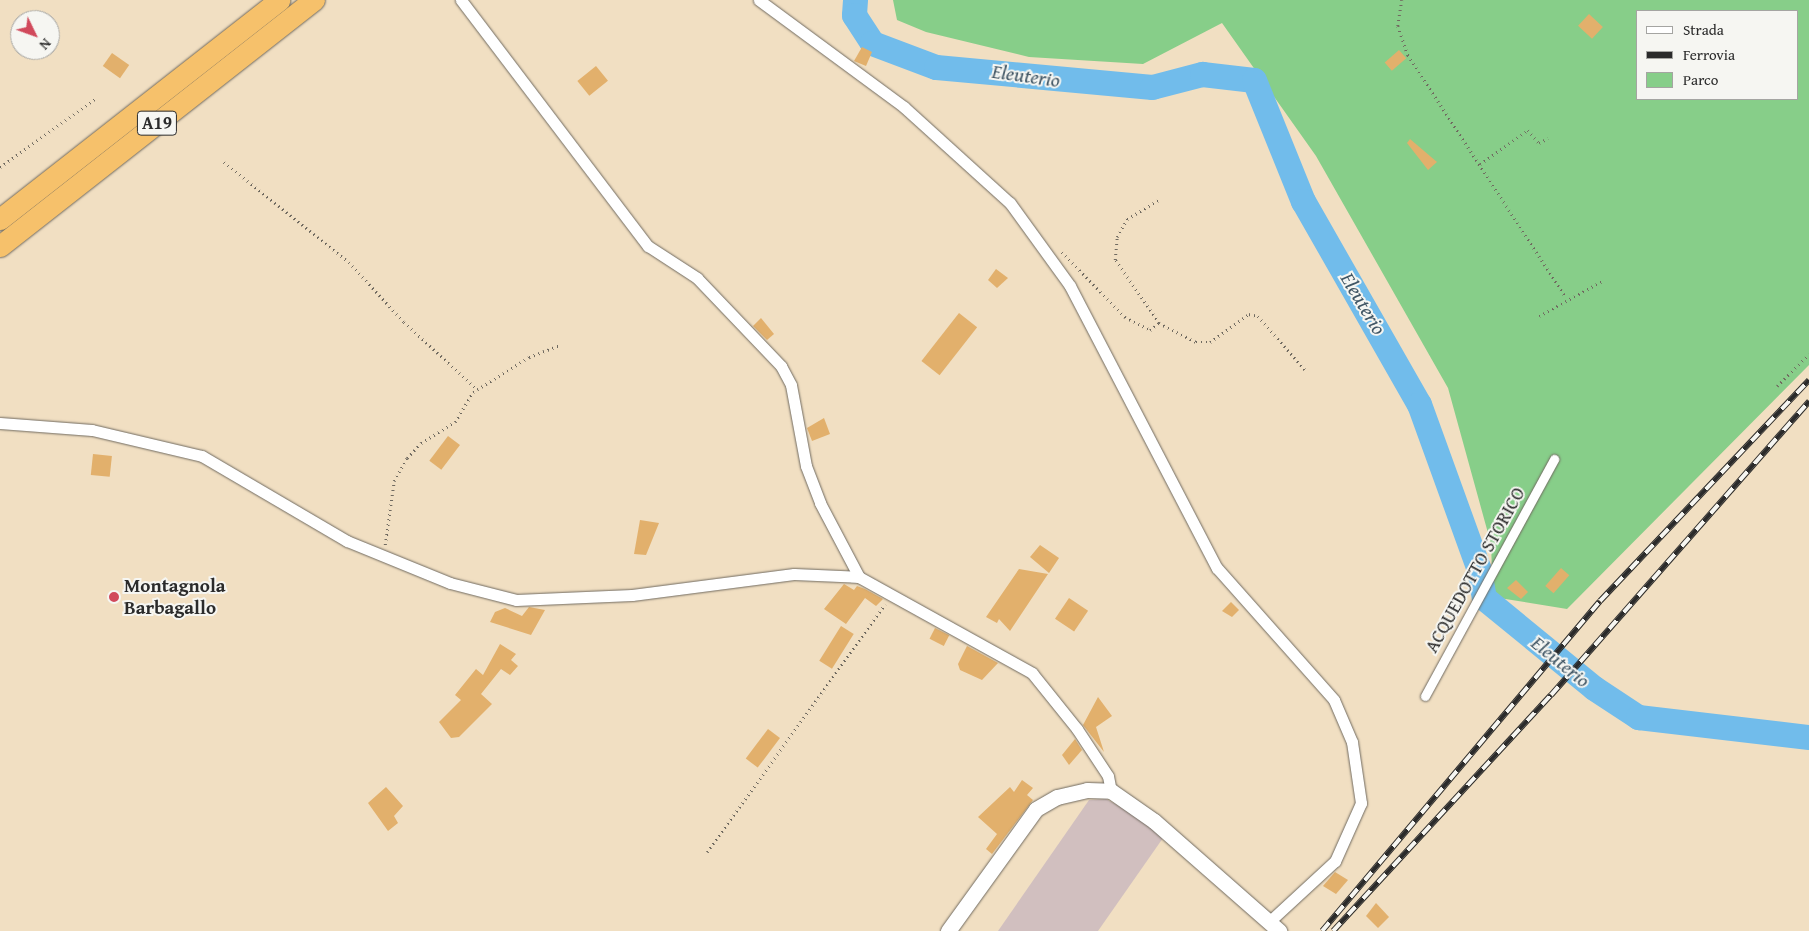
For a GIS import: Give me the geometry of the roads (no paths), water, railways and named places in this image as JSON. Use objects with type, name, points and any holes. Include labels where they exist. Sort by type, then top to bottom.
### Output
[{"type":"highway","name":"A19","points":[[0,219],[279,0]]},
{"type":"highway","name":"A19","points":[[0,246],[314,0]]},
{"type":"street","points":[[461,0],[648,246],[697,278],[781,366],[791,385],[806,466],[820,503],[858,577]]},
{"type":"street","points":[[759,0],[946,142],[1010,203],[1039,240],[1070,286],[1218,568],[1334,700],[1352,742],[1361,803],[1349,836],[1335,861],[1274,927],[1154,821],[1111,791],[1087,790],[1057,797],[1036,809],[948,931]]},
{"type":"street","points":[[0,423],[92,430],[202,456],[347,541],[450,583],[516,600],[632,595],[794,574],[858,577],[963,638],[991,647],[1032,673],[1077,729],[1108,776],[1111,791]]},
{"type":"street","name":"ACQUEDOTTO STORICO","points":[[1425,696],[1554,460]]},
{"type":"waterway","name":"Eleuterio","points":[[855,0],[854,15],[872,43],[936,67],[1152,87],[1202,74],[1254,80],[1303,201],[1419,404],[1479,570],[1484,598],[1594,688],[1638,717],[1809,737]]},
{"type":"railway","points":[[1322,931],[1600,601],[1809,380]]},
{"type":"railway","points":[[1333,931],[1551,695],[1809,401]]},
{"type":"place","name":"Montagnola Barbagallo","points":[[114,597]]}]
